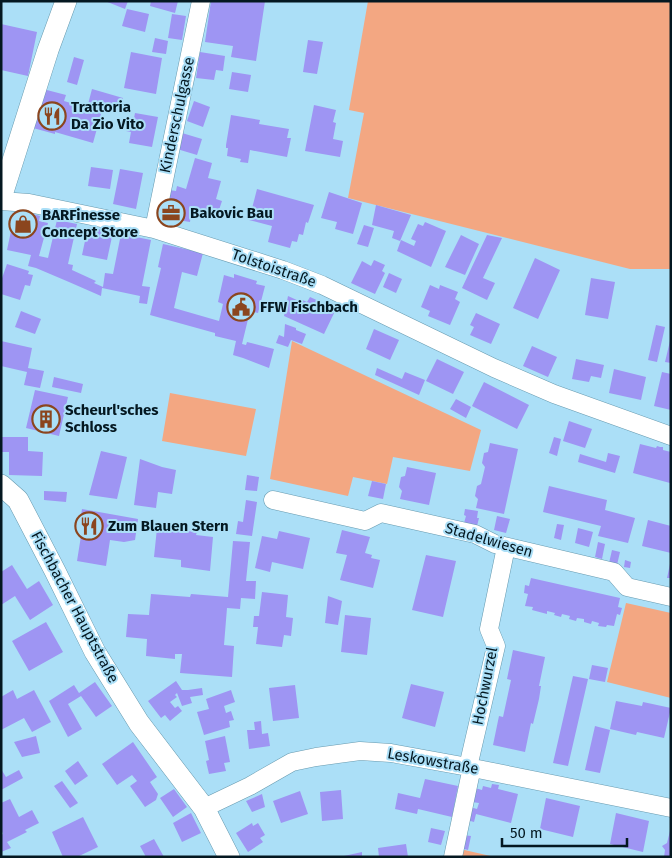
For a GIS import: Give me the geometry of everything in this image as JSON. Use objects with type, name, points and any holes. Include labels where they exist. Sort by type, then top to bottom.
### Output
[{"type":"main road","points":[[1,200],[48,50],[66,1]]},
{"type":"main road","name":"Fischbacher Hauptstraße","points":[[1,485],[18,500],[104,667],[139,723],[204,808],[229,857]]},
{"type":"street","name":"Kinderschulgasse","points":[[154,229],[201,1]]},
{"type":"street","name":"Tolstoistraße","points":[[1,200],[29,203],[154,229],[282,270],[322,285],[494,368],[554,394],[671,436]]},
{"type":"street","name":"Stadelwiesen","points":[[273,500],[365,522],[381,513],[475,534],[495,544],[614,572],[627,587],[671,597]]},
{"type":"street","name":"Hochwurzel","points":[[453,857],[496,646],[489,629],[506,547]]},
{"type":"street","name":"Leskowstraße","points":[[204,808],[250,786],[292,762],[360,751],[391,753],[470,767],[671,808]]},
{"type":"shaded area","points":[[368,1],[671,1],[671,269],[630,269],[348,198],[364,113],[349,110]]},
{"type":"shaded area","points":[[292,341],[481,430],[470,471],[393,457],[387,484],[353,477],[348,496],[270,479]]},
{"type":"shaded area","points":[[170,393],[256,409],[246,456],[162,441]]},
{"type":"shaded area","points":[[626,603],[671,613],[671,698],[607,682]]},
{"type":"shaded area","points":[[460,849],[495,857],[459,857]]},
{"type":"building","points":[[105,1],[128,1],[125,9]]},
{"type":"building","points":[[151,1],[178,1],[175,13],[150,6]]},
{"type":"building","points":[[211,1],[265,1],[256,61],[231,57],[233,46],[205,42]]},
{"type":"building","points":[[127,9],[149,14],[145,32],[122,26]]},
{"type":"building","points":[[172,14],[186,16],[182,40],[168,38]]},
{"type":"building","points":[[1,24],[37,32],[28,76],[1,70]]},
{"type":"building","points":[[155,38],[168,41],[166,54],[152,52]]},
{"type":"building","points":[[308,40],[323,42],[317,74],[303,72]]},
{"type":"building","points":[[131,52],[162,58],[156,94],[124,88]]},
{"type":"building","points":[[200,52],[225,56],[223,71],[216,70],[214,80],[196,78]]},
{"type":"building","points":[[74,57],[84,60],[77,85],[67,82]]},
{"type":"building","points":[[232,72],[251,75],[248,92],[229,89]]},
{"type":"building","points":[[43,89],[66,95],[64,101],[87,108],[92,89],[123,98],[120,111],[103,107],[93,143],[33,128]]},
{"type":"building","points":[[194,101],[210,107],[203,127],[187,121]]},
{"type":"building","points":[[314,105],[336,110],[333,122],[336,123],[333,139],[343,141],[340,157],[305,151]]},
{"type":"building","points":[[135,113],[158,117],[152,147],[129,143],[131,132],[126,131],[128,122],[133,123]]},
{"type":"building","points":[[231,115],[260,120],[259,124],[289,129],[287,138],[291,138],[287,157],[250,150],[248,163],[240,162],[241,159],[227,156],[228,148],[226,148],[226,145]]},
{"type":"building","points":[[182,133],[202,139],[197,155],[177,149]]},
{"type":"building","points":[[195,158],[212,163],[208,178],[221,181],[216,199],[222,201],[218,213],[192,207],[190,222],[165,218],[169,190],[176,191],[177,186],[186,189]]},
{"type":"building","points":[[91,167],[113,170],[110,189],[88,186]]},
{"type":"building","points":[[120,169],[143,173],[136,209],[113,204]]},
{"type":"building","points":[[257,189],[314,205],[308,223],[306,222],[303,235],[299,234],[297,242],[292,241],[290,248],[268,242],[272,226],[249,220]]},
{"type":"building","points":[[329,192],[362,203],[353,234],[335,229],[337,222],[321,218]]},
{"type":"building","points":[[376,205],[411,215],[400,241],[392,238],[394,231],[372,225]]},
{"type":"building","points":[[21,211],[40,216],[39,221],[48,223],[39,256],[48,258],[57,220],[77,224],[68,264],[73,265],[72,270],[96,281],[94,283],[103,287],[105,273],[113,274],[121,234],[151,240],[142,286],[150,287],[147,304],[139,303],[140,296],[102,288],[101,296],[28,266],[31,255],[7,250],[11,231],[16,232]]},
{"type":"building","points":[[425,222],[446,231],[431,267],[397,251],[401,240],[414,246],[416,241],[411,239],[418,224],[423,226]]},
{"type":"building","points":[[364,225],[374,228],[368,247],[357,244]]},
{"type":"building","points":[[88,227],[113,232],[107,260],[82,255]]},
{"type":"building","points":[[461,235],[479,244],[465,275],[445,267]]},
{"type":"building","points":[[487,235],[502,238],[483,278],[495,283],[487,300],[462,288]]},
{"type":"building","points":[[163,244],[203,253],[197,276],[182,272],[174,308],[219,321],[223,304],[218,302],[224,275],[234,278],[234,274],[257,281],[256,284],[265,286],[258,313],[250,311],[242,344],[246,345],[247,342],[274,349],[269,368],[233,355],[236,341],[215,336],[215,333],[150,315],[161,268],[158,267]]},
{"type":"building","points":[[535,258],[560,270],[538,319],[513,308]]},
{"type":"building","points":[[374,260],[385,265],[382,271],[385,273],[375,294],[351,283],[362,261],[371,266]]},
{"type":"building","points":[[7,264],[29,271],[28,274],[33,275],[30,286],[25,285],[20,300],[1,294],[1,281]]},
{"type":"building","points":[[389,273],[402,279],[396,293],[383,287]]},
{"type":"building","points":[[591,278],[615,282],[608,319],[585,315]]},
{"type":"building","points":[[430,285],[439,289],[440,285],[458,292],[455,299],[460,302],[450,325],[428,316],[430,311],[421,307]]},
{"type":"building","points":[[288,296],[307,302],[310,297],[336,309],[324,334],[284,316]]},
{"type":"building","points":[[21,311],[41,319],[35,334],[15,327]]},
{"type":"building","points":[[476,313],[500,324],[491,344],[470,335],[474,327],[470,325]]},
{"type":"building","points":[[285,324],[306,334],[302,344],[291,340],[288,347],[276,343],[279,335],[284,337]]},
{"type":"building","points":[[656,325],[665,327],[657,362],[648,360]]},
{"type":"building","points":[[374,329],[399,340],[390,360],[366,349]]},
{"type":"building","points":[[1,341],[32,348],[28,368],[44,371],[40,388],[24,385],[27,372],[1,366]]},
{"type":"building","points":[[671,341],[671,363],[665,362]]},
{"type":"building","points":[[532,346],[557,357],[548,377],[523,366]]},
{"type":"building","points":[[437,359],[464,372],[453,394],[426,381]]},
{"type":"building","points":[[576,359],[604,365],[601,378],[591,376],[589,382],[572,379]]},
{"type":"building","points":[[377,368],[402,379],[405,372],[425,380],[419,395],[375,375]]},
{"type":"building","points":[[614,369],[646,377],[641,400],[609,393]]},
{"type":"building","points":[[662,372],[671,374],[671,410],[654,406]]},
{"type":"building","points":[[54,377],[83,384],[81,393],[52,387]]},
{"type":"building","points":[[484,382],[529,405],[517,429],[472,406]]},
{"type":"building","name":"Scheurl'sches Schloss","points":[[35,390],[68,397],[59,436],[26,428]]},
{"type":"building","points":[[456,399],[471,407],[466,418],[450,409]]},
{"type":"building","points":[[569,421],[592,429],[585,448],[563,441]]},
{"type":"building","points":[[1,437],[28,437],[28,451],[43,452],[42,476],[9,475],[9,452],[1,452]]},
{"type":"building","points":[[554,437],[561,439],[557,456],[549,453]]},
{"type":"building","points":[[490,443],[518,449],[504,514],[476,508],[478,499],[475,496],[477,486],[481,484],[485,467],[482,463],[484,453],[488,452]]},
{"type":"building","points":[[640,444],[656,448],[657,446],[663,447],[663,450],[671,452],[670,483],[633,473]]},
{"type":"building","points":[[101,451],[127,457],[117,499],[89,495]]},
{"type":"building","points":[[608,453],[620,456],[615,473],[578,462],[580,454],[606,462]]},
{"type":"building","points":[[140,459],[176,470],[172,494],[158,492],[156,508],[134,505]]},
{"type":"building","points":[[407,467],[436,473],[429,505],[400,499],[402,491],[399,487],[401,477],[405,476]]},
{"type":"building","points":[[247,475],[259,477],[257,491],[245,490]]},
{"type":"building","points":[[372,481],[386,484],[383,499],[368,496]]},
{"type":"building","points":[[549,486],[607,500],[605,510],[635,518],[628,543],[598,536],[601,526],[543,512]]},
{"type":"building","points":[[44,491],[67,492],[66,502],[44,500]]},
{"type":"building","points":[[246,500],[257,502],[252,536],[236,534],[238,521],[243,522]]},
{"type":"building","points":[[82,509],[138,519],[135,540],[124,542],[110,540],[106,566],[77,561],[81,536],[78,535]]},
{"type":"building","points":[[465,509],[478,511],[477,526],[464,523]]},
{"type":"building","points":[[497,516],[510,519],[506,533],[494,530]]},
{"type":"building","points":[[648,520],[671,526],[671,553],[642,546]]},
{"type":"building","points":[[557,524],[564,525],[561,540],[554,538]]},
{"type":"building","points":[[157,528],[197,532],[196,535],[213,537],[210,571],[181,567],[181,560],[154,557]]},
{"type":"building","points":[[578,528],[593,532],[589,547],[575,543]]},
{"type":"building","points":[[342,530],[370,537],[365,553],[372,555],[371,558],[380,560],[373,588],[340,580],[347,555],[336,553]]},
{"type":"building","points":[[279,531],[310,538],[303,569],[272,562],[270,572],[255,568],[262,536],[277,539]]},
{"type":"building","points":[[233,541],[250,542],[246,581],[256,581],[255,599],[241,598],[240,609],[227,608],[224,645],[234,646],[232,677],[180,673],[182,654],[175,654],[175,659],[146,656],[147,639],[126,637],[128,614],[149,615],[151,594],[190,597],[191,594],[228,597]]},
{"type":"building","points":[[598,542],[605,544],[602,559],[595,557]]},
{"type":"building","points":[[612,550],[620,552],[617,565],[609,563]]},
{"type":"building","points":[[426,555],[456,561],[443,617],[412,610]]},
{"type":"building","points":[[625,560],[631,562],[630,568],[624,567]]},
{"type":"building","points":[[670,564],[671,578],[667,578]]},
{"type":"building","points":[[12,565],[27,589],[39,581],[53,605],[30,620],[15,596],[1,605],[1,572]]},
{"type":"building","points":[[531,578],[620,598],[618,607],[622,608],[620,615],[617,614],[614,626],[607,625],[606,627],[598,626],[599,623],[592,621],[591,624],[584,622],[584,619],[577,618],[576,621],[569,619],[570,616],[562,614],[561,617],[547,611],[547,614],[532,610],[533,607],[525,606],[528,594],[524,593],[525,585],[529,586]]},
{"type":"building","points":[[262,592],[288,595],[286,617],[293,618],[291,636],[284,635],[282,647],[256,644],[258,627],[253,627],[254,616],[259,616]]},
{"type":"building","points":[[328,596],[342,601],[338,625],[325,623]]},
{"type":"building","points":[[345,615],[371,618],[367,655],[341,652]]},
{"type":"building","points":[[46,622],[63,652],[29,671],[12,641]]},
{"type":"building","points":[[513,650],[545,657],[539,686],[541,686],[539,699],[533,724],[531,723],[525,752],[493,745],[499,716],[503,717],[511,680],[507,679]]},
{"type":"building","points":[[592,665],[608,668],[605,682],[589,679]]},
{"type":"building","points":[[573,676],[588,679],[568,766],[553,763]]},
{"type":"building","points":[[176,681],[182,690],[202,688],[203,695],[190,697],[192,703],[182,706],[177,693],[175,695],[177,697],[170,702],[175,708],[178,706],[182,711],[170,721],[165,715],[161,718],[148,701]]},
{"type":"building","points":[[95,682],[112,706],[96,717],[81,696],[68,704],[82,729],[68,737],[49,701],[74,685],[79,693]]},
{"type":"building","points":[[411,684],[444,692],[435,727],[402,718]]},
{"type":"building","points":[[295,685],[299,718],[273,721],[269,688]]},
{"type":"building","points":[[13,690],[17,699],[34,690],[51,722],[32,732],[24,718],[1,730],[1,697]]},
{"type":"building","points":[[231,690],[235,702],[224,706],[226,713],[231,711],[234,720],[229,721],[230,727],[204,735],[197,712],[209,709],[206,699]]},
{"type":"building","points":[[616,701],[642,706],[643,702],[671,708],[664,738],[637,732],[636,735],[610,729]]},
{"type":"building","points":[[261,721],[262,734],[268,733],[270,746],[249,749],[247,730],[255,730],[254,722]]},
{"type":"building","points":[[595,726],[610,730],[600,773],[585,770]]},
{"type":"building","points":[[36,736],[40,753],[22,757],[14,742]]},
{"type":"building","points":[[225,736],[230,762],[224,763],[226,771],[209,774],[206,761],[209,760],[205,741]]},
{"type":"building","points":[[133,742],[157,777],[150,782],[158,794],[156,800],[145,807],[130,786],[137,781],[132,775],[117,785],[102,764]]},
{"type":"building","points":[[78,761],[88,776],[75,785],[65,771]]},
{"type":"building","points":[[1,769],[6,777],[19,770],[23,778],[1,790]]},
{"type":"building","points":[[425,779],[458,786],[452,817],[418,809],[417,814],[395,809],[398,793],[420,798]]},
{"type":"building","points":[[62,781],[78,803],[70,808],[54,786]]},
{"type":"building","points":[[492,784],[499,785],[498,789],[518,794],[511,823],[476,814],[474,822],[467,820],[470,807],[477,809],[479,803],[472,802],[475,788],[482,790],[483,786],[491,788]]},
{"type":"building","points":[[174,789],[187,807],[173,817],[160,798]]},
{"type":"building","points":[[341,790],[343,819],[322,821],[320,792]]},
{"type":"building","points":[[300,791],[308,814],[281,823],[273,801]]},
{"type":"building","points":[[262,794],[265,807],[252,812],[246,801]]},
{"type":"building","points":[[546,798],[580,806],[573,837],[540,829]]},
{"type":"building","points":[[10,799],[19,817],[32,810],[39,823],[25,830],[27,832],[7,842],[11,848],[1,852],[1,835],[3,834],[1,829],[1,803]]},
{"type":"building","points":[[191,813],[201,833],[182,842],[173,823]]},
{"type":"building","points":[[616,813],[649,821],[643,852],[610,844]]},
{"type":"building","points":[[83,817],[98,847],[77,857],[63,857],[52,832]]},
{"type":"building","points":[[252,823],[253,826],[258,823],[265,835],[260,838],[263,842],[248,852],[236,833]]},
{"type":"building","points":[[431,828],[445,831],[441,845],[428,842]]},
{"type":"building","points":[[670,831],[671,857],[664,857],[665,850],[662,846],[667,843]]},
{"type":"building","points":[[463,835],[471,836],[468,850],[461,848]]},
{"type":"building","points":[[154,839],[164,857],[146,857],[140,846]]},
{"type":"building","points":[[406,844],[408,857],[379,857],[378,848]]},
{"type":"building","points":[[362,852],[362,857],[344,857],[344,856]]},
{"type":"place","name":"Trattoria Da Zio Vito","points":[[52,116]]},
{"type":"place","name":"Bakovic Bau","points":[[171,213]]},
{"type":"place","name":"BARFinesse Concept Store","points":[[23,224]]},
{"type":"place","name":"FFW Fischbach","points":[[241,307]]},
{"type":"place","name":"Scheurl'sches Schloss","points":[[46,419]]},
{"type":"place","name":"Zum Blauen Stern","points":[[89,526]]}]
